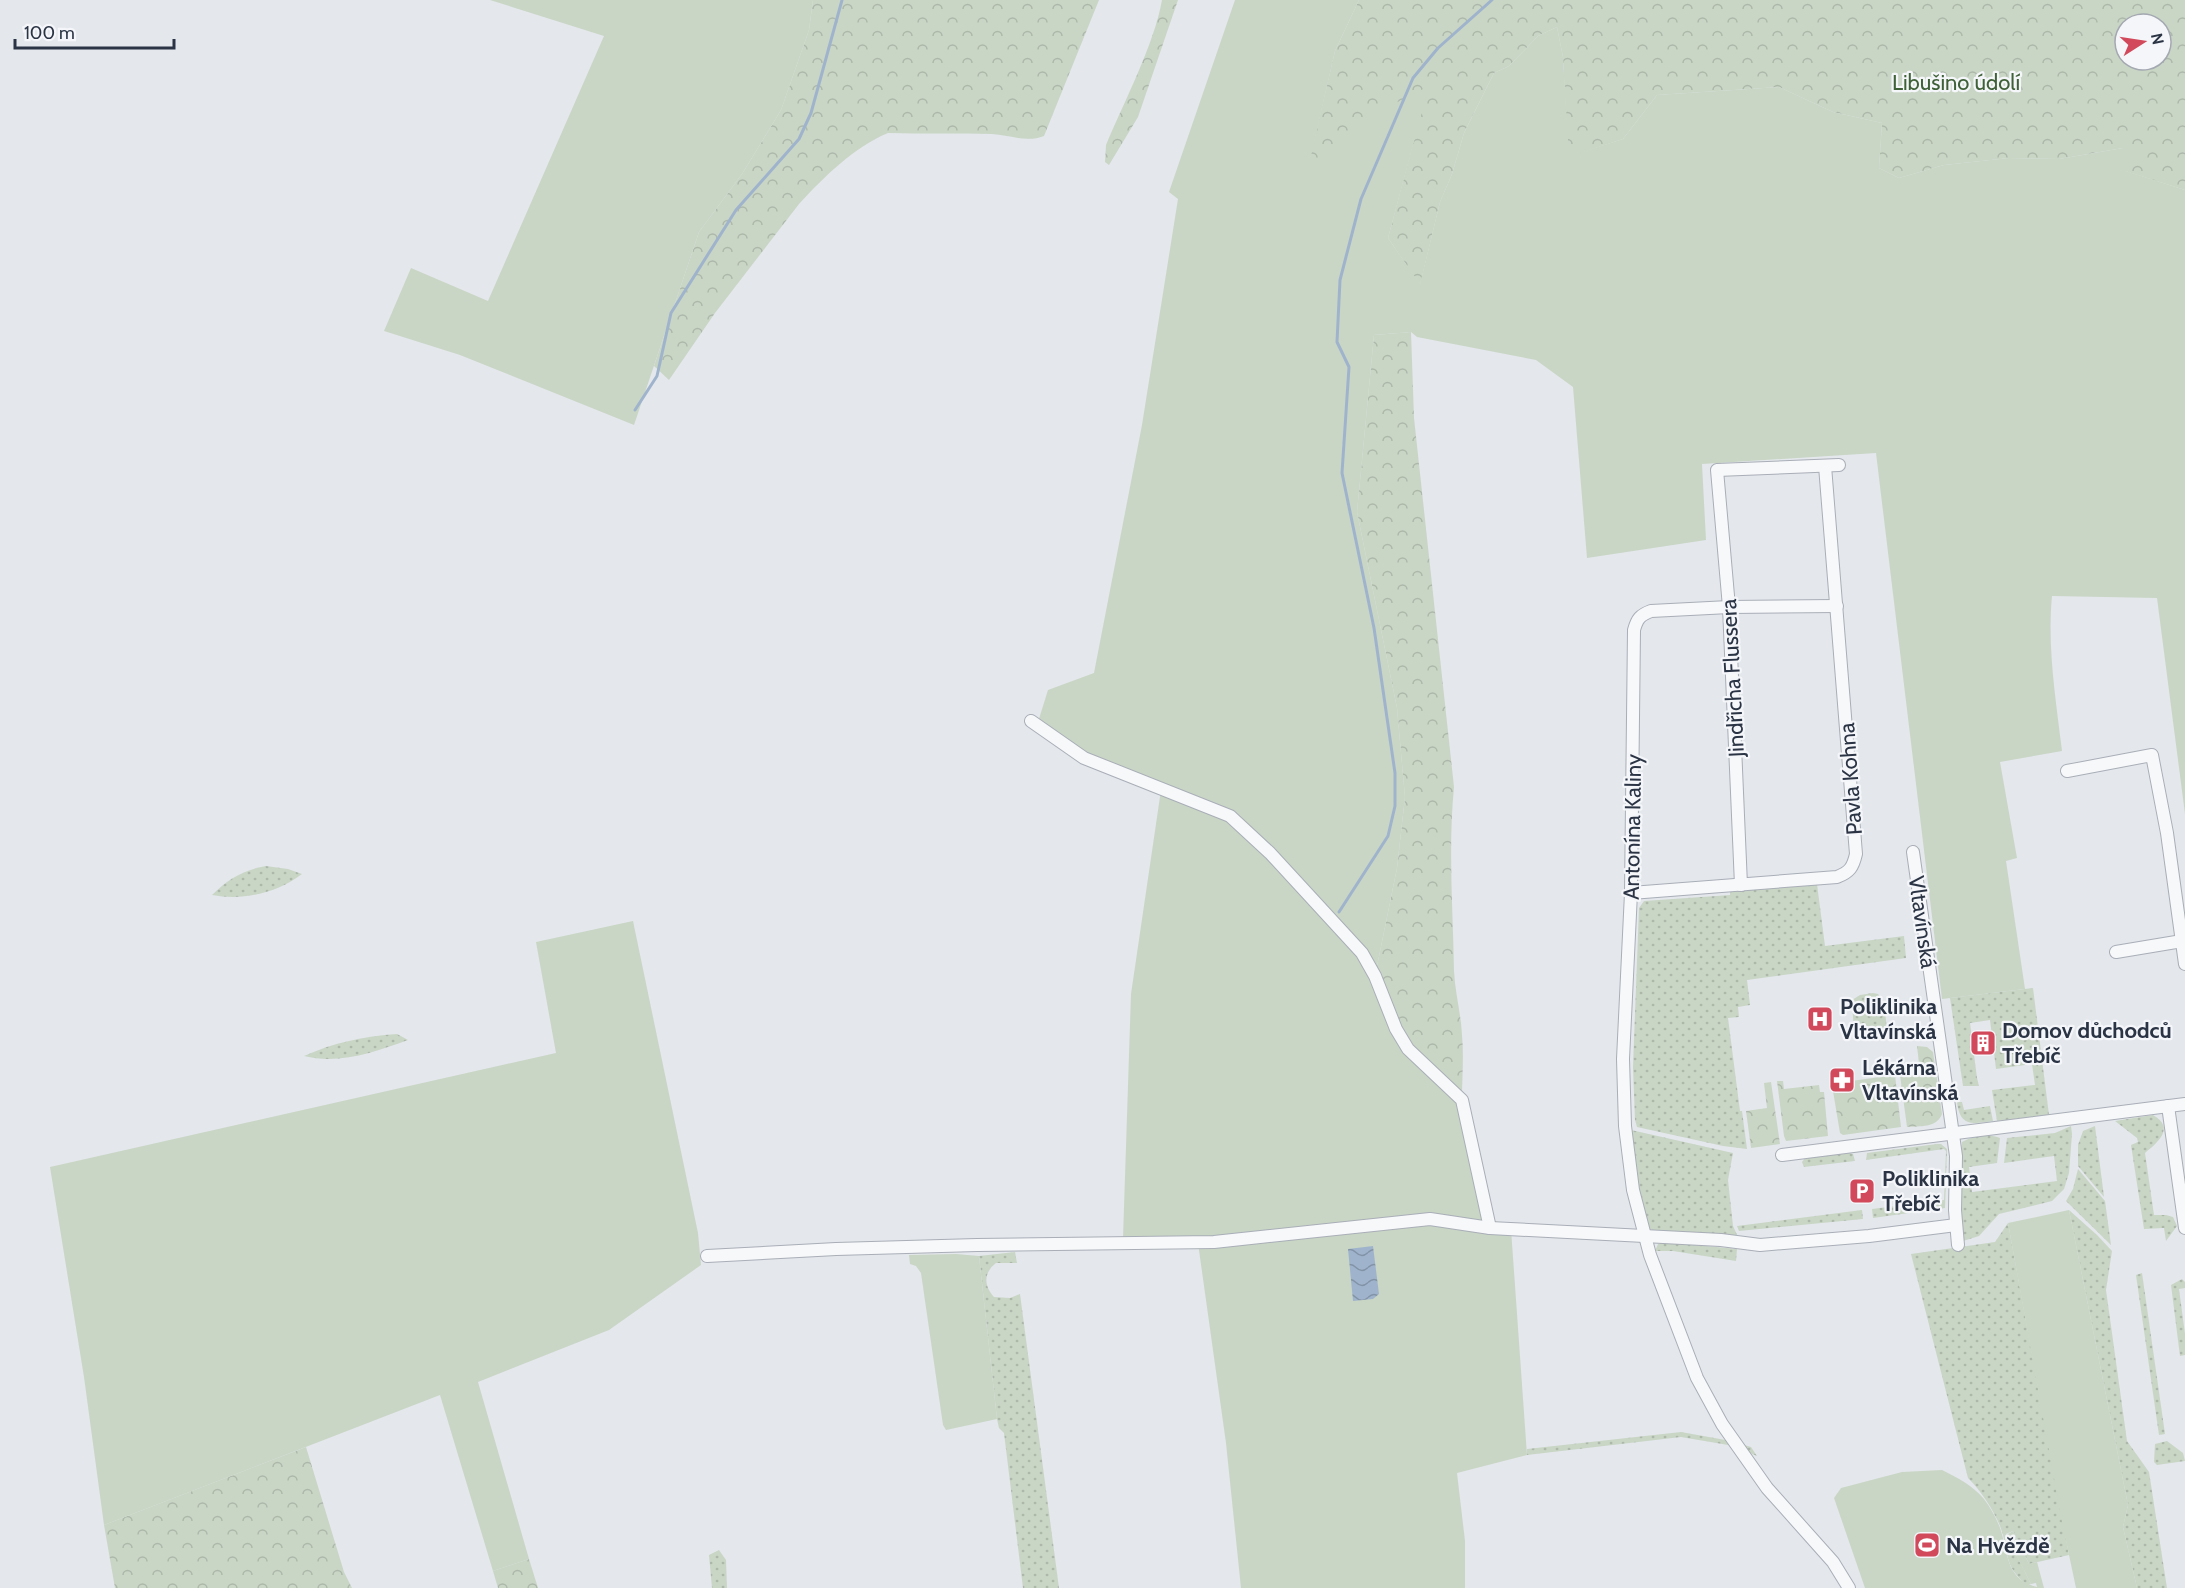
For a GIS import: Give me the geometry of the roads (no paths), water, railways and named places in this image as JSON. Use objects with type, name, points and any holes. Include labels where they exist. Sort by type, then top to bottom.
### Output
[{"type":"street","name":"Jindřicha Flussera","points":[[1741,885],[1729,607],[1711,470],[1839,465]]},
{"type":"street","name":"Pavla Kohna","points":[[1631,893],[1837,877],[1847,873],[1853,866],[1856,854],[1825,466]]},
{"type":"street","name":"Antonína Kaliny","points":[[1644,1236],[1633,1190],[1625,1126],[1623,1059],[1631,893],[1634,630],[1637,620],[1641,615],[1651,611],[1729,607],[1837,606]]},
{"type":"street","points":[[1031,721],[1084,758],[1230,816],[1270,853],[1362,953],[1375,975],[1396,1029],[1408,1049],[1462,1100],[1490,1228]]},
{"type":"street","points":[[2067,771],[2152,755],[2167,833],[2185,964]]},
{"type":"street","name":"Vltavínská","points":[[1913,852],[1956,1156],[1958,1245]]},
{"type":"street","points":[[2116,952],[2182,941]]},
{"type":"street","points":[[1782,1155],[2185,1104]]},
{"type":"street","points":[[2168,1106],[2180,1158],[2185,1228]]},
{"type":"street","points":[[707,1256],[977,1245],[1214,1242],[1430,1219],[1490,1228],[1721,1240],[1760,1245],[1780,1245],[1956,1225]]},
{"type":"street","points":[[1644,1236],[1697,1378],[1722,1424],[1767,1488],[1833,1562],[1849,1588]]},
{"type":"water","points":[[1373,1246],[1379,1294],[1373,1299],[1353,1301],[1348,1249]]},
{"type":"waterway","points":[[635,410],[657,376],[671,313],[736,210],[799,139],[811,113],[842,0]]},
{"type":"waterway","points":[[1339,912],[1388,836],[1395,806],[1395,773],[1374,628],[1342,473],[1349,367],[1337,342],[1340,280],[1361,199],[1413,78],[1438,48],[1492,0]]},
{"type":"place","name":"Poliklinika Vltavínská","points":[[1820,1019]]},
{"type":"place","name":"Domov důchodců Třebíč","points":[[1983,1043]]},
{"type":"place","name":"Lékárna Vltavínská","points":[[1842,1080]]},
{"type":"place","name":"Poliklinika Třebíč","points":[[1862,1191]]},
{"type":"place","name":"Na Hvězdě","points":[[1927,1545]]},
{"type":"park label","name":"Libušino údolí","points":[[1956,82]]}]
